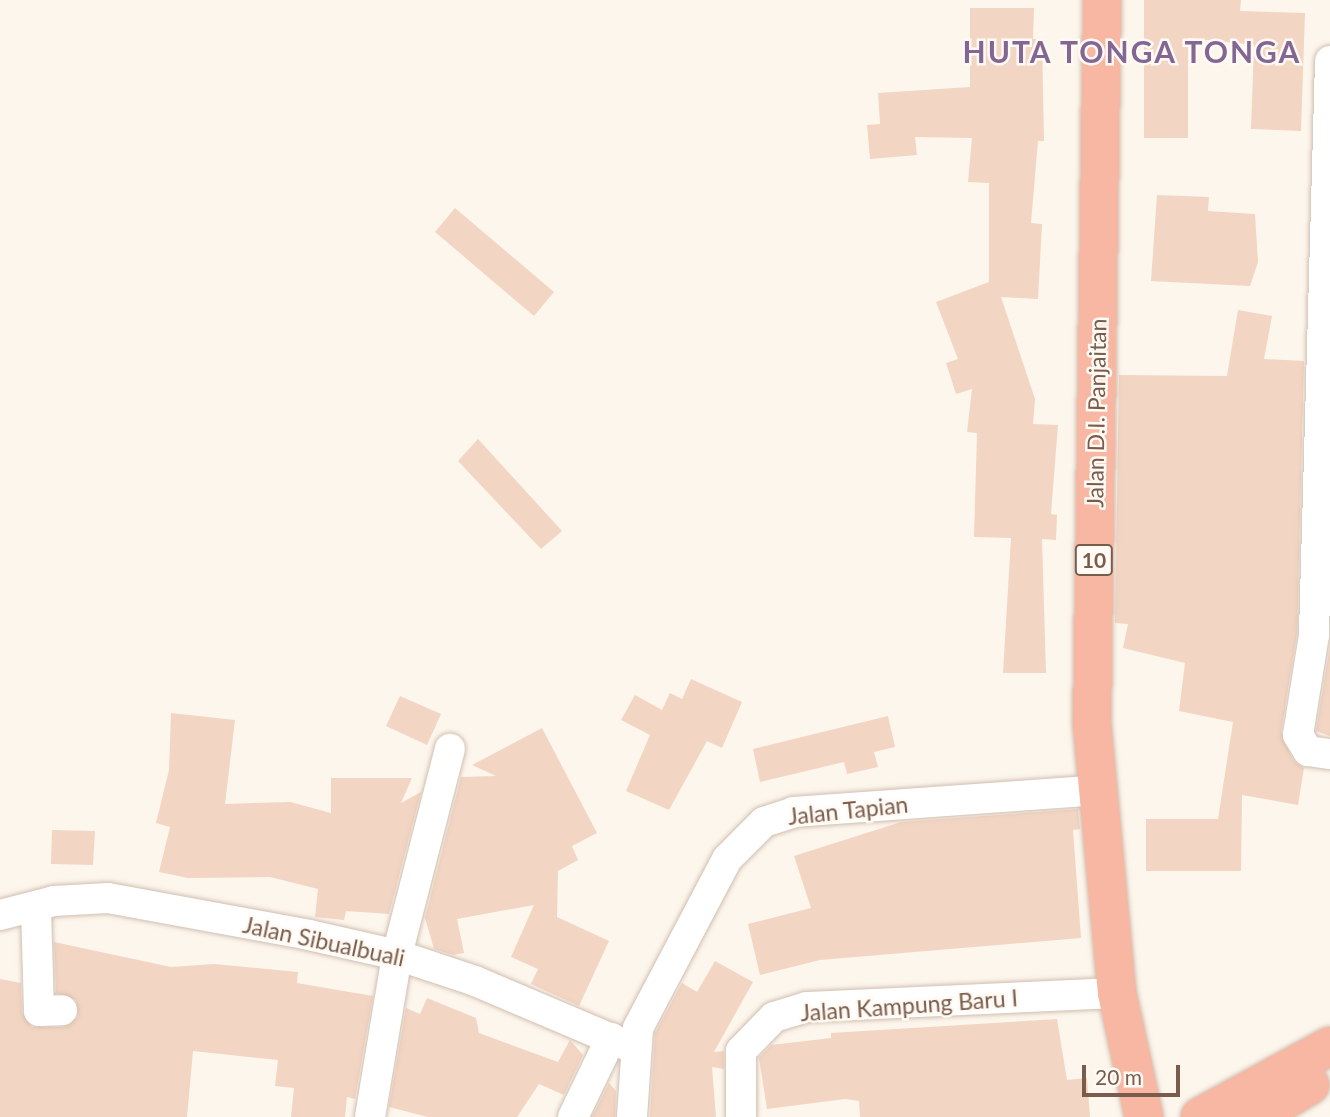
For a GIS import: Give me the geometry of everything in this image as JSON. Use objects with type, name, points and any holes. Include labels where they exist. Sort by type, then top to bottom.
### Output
[{"type":"highway","name":"Jalan D.I. Panjaitan","points":[[1102,0],[1092,724],[1117,993],[1144,1117]]},
{"type":"highway","points":[[1200,1117],[1330,1046]]},
{"type":"highway","points":[[1257,1117],[1330,1074]]},
{"type":"street","points":[[1330,61],[1314,635],[1298,735],[1308,751],[1330,754]]},
{"type":"street","points":[[370,1117],[397,955],[450,749]]},
{"type":"street","name":"Jalan Tapian","points":[[632,1117],[623,1043],[638,1028],[727,859],[764,821],[794,812],[1098,790]]},
{"type":"street","name":"Jalan Sibualbuali","points":[[0,915],[108,898],[397,955],[623,1043]]},
{"type":"street","points":[[36,909],[38,1011],[62,1010]]},
{"type":"street","name":"Jalan Kampung Baru I","points":[[741,1117],[741,1051],[774,1017],[807,1007],[1117,993]]},
{"type":"street","points":[[573,1117],[623,1043]]},
{"type":"building","points":[[1144,0],[1241,0],[1240,11],[1305,13],[1301,131],[1251,129],[1254,45],[1188,38],[1188,138],[1144,138]]},
{"type":"building","points":[[970,8],[1034,8],[1033,39],[1042,39],[1044,141],[1038,141],[1031,223],[1042,224],[1038,299],[1001,297],[1035,399],[1033,424],[1058,425],[1051,514],[1057,515],[1056,540],[1042,539],[1046,673],[1003,673],[1011,538],[974,537],[977,433],[967,432],[972,389],[956,394],[946,363],[958,359],[936,302],[989,282],[989,183],[968,182],[972,138],[915,137],[917,155],[870,159],[867,125],[880,124],[878,93],[970,87]]},
{"type":"building","points":[[1157,195],[1209,197],[1208,211],[1255,214],[1258,262],[1250,286],[1151,281]]},
{"type":"building","points":[[455,208],[554,292],[534,316],[435,232]]},
{"type":"building","points":[[1238,310],[1272,316],[1264,359],[1304,361],[1297,633],[1281,732],[1293,760],[1304,768],[1298,805],[1242,795],[1241,871],[1146,871],[1146,819],[1218,819],[1233,722],[1179,711],[1185,663],[1123,648],[1128,624],[1115,623],[1119,375],[1227,376]]},
{"type":"building","points":[[478,439],[562,531],[541,549],[458,461]]},
{"type":"building","points":[[1330,646],[1330,736],[1316,731]]},
{"type":"building","points":[[691,679],[742,702],[722,748],[707,741],[669,810],[626,791],[650,735],[621,720],[635,695],[662,710],[670,693],[682,699]]},
{"type":"building","points":[[400,696],[441,714],[427,745],[386,726]]},
{"type":"building","points":[[171,713],[235,720],[225,804],[290,802],[331,813],[331,778],[412,778],[401,803],[421,792],[389,914],[346,911],[344,920],[315,917],[318,889],[270,877],[188,878],[159,872],[170,827],[156,823],[169,770]]},
{"type":"building","points":[[888,716],[895,747],[874,752],[878,767],[847,774],[844,762],[760,782],[753,749]]},
{"type":"building","points":[[542,728],[597,833],[572,846],[578,860],[558,871],[557,917],[609,941],[579,1006],[531,984],[538,969],[511,957],[534,905],[457,919],[464,953],[453,955],[434,949],[425,918],[461,777],[496,776],[472,765]]},
{"type":"building","points":[[1078,809],[1080,829],[1073,830],[1081,938],[820,960],[760,975],[748,924],[811,908],[794,856],[901,822]]},
{"type":"building","points":[[52,830],[95,831],[93,865],[51,864]]},
{"type":"building","points":[[54,942],[171,967],[214,964],[298,972],[297,983],[373,996],[355,1099],[347,1097],[345,1117],[291,1117],[294,1088],[275,1086],[278,1060],[193,1051],[187,1117],[0,1117],[0,979],[21,983],[22,1012],[32,1027],[63,1027],[78,1017],[76,1000],[56,993]]},
{"type":"building","points":[[715,961],[753,982],[714,1052],[724,1051],[724,1069],[712,1067],[716,1117],[650,1117],[655,1033],[682,983],[697,992]]},
{"type":"building","points":[[427,998],[476,1018],[479,1033],[558,1062],[570,1040],[583,1055],[564,1095],[539,1084],[517,1117],[428,1117],[389,1107],[406,1008],[420,1014]]},
{"type":"building","points":[[1057,1019],[1067,1080],[1087,1078],[1090,1117],[860,1117],[859,1101],[845,1099],[767,1109],[759,1058],[771,1045],[831,1038],[831,1033]]},
{"type":"building","points":[[609,1083],[616,1091],[615,1117],[592,1117]]},
{"type":"district","name":"HUTA TONGA TONGA","points":[[1132,51]]}]
